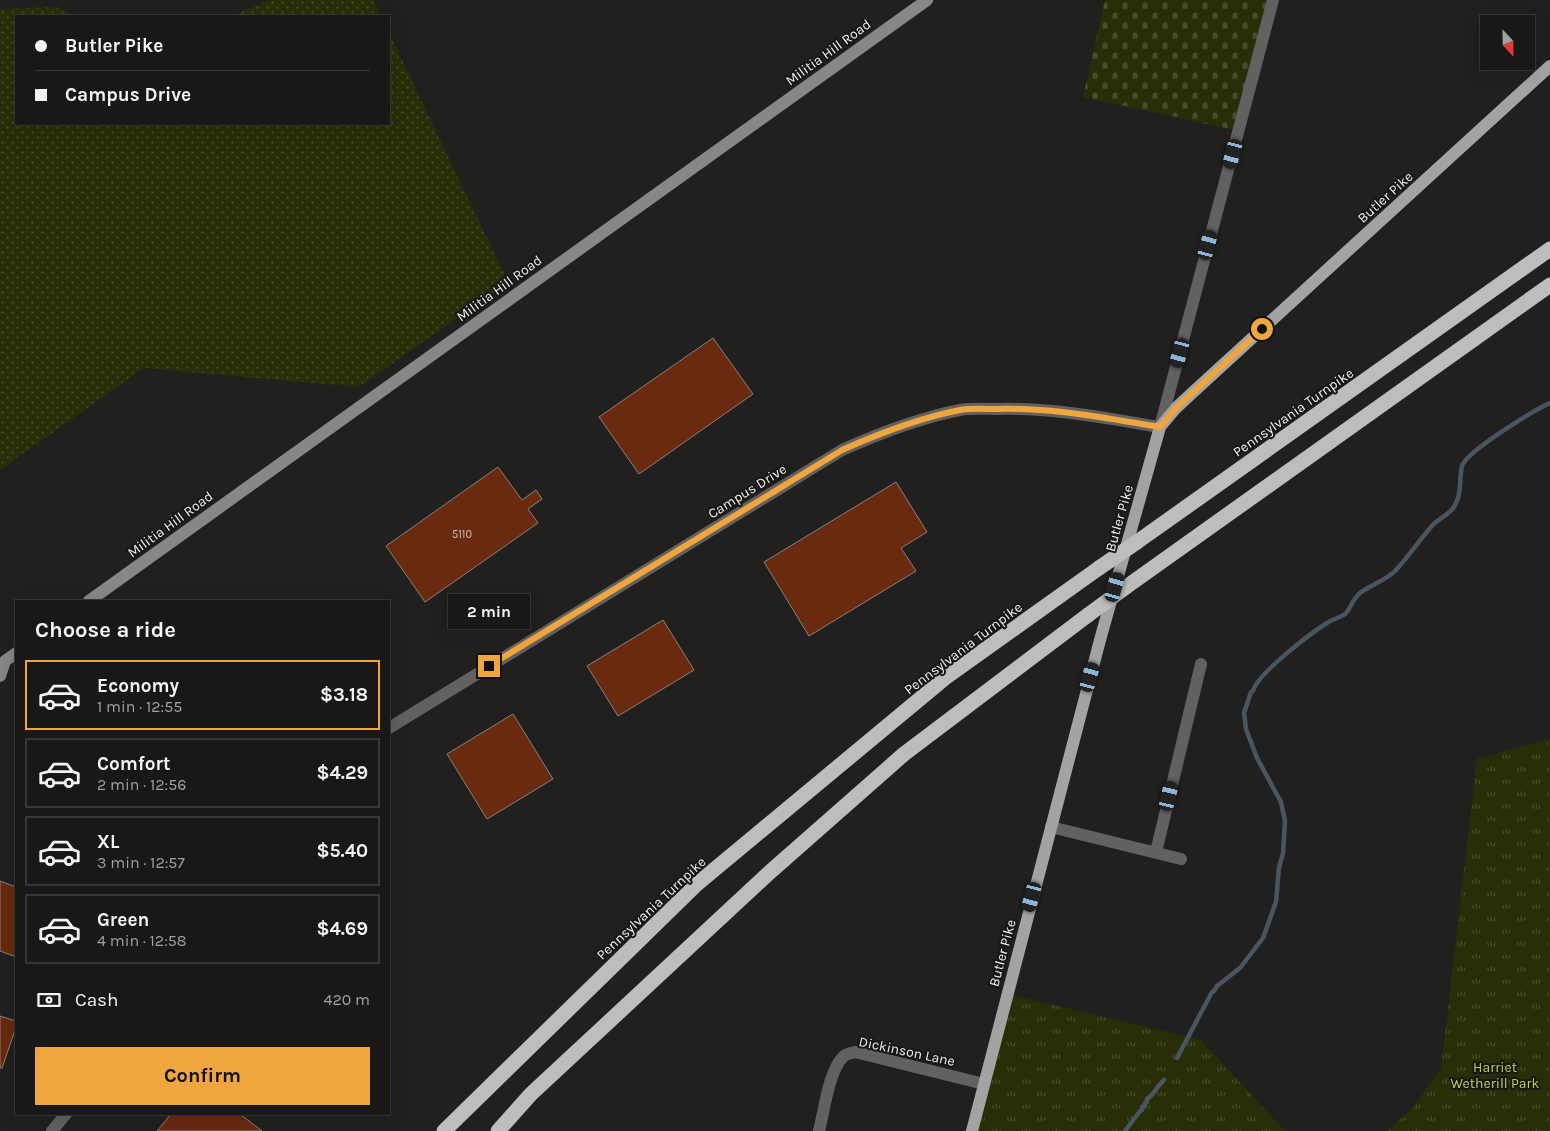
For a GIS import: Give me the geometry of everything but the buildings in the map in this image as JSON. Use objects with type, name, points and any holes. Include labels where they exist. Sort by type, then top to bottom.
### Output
[{"type":"highway","name":"Pennsylvania Turnpike","points":[[444,1131],[697,884],[946,678],[1550,249]]},
{"type":"highway","points":[[498,1131],[532,1094],[770,872],[896,760],[1126,587],[1550,285]]},
{"type":"main road","name":"Butler Pike","points":[[972,1131],[1100,640],[1160,427],[1191,394],[1550,66]]},
{"type":"street","name":"Militia Hill Road","points":[[90,600],[927,0]]},
{"type":"street","points":[[1160,427],[1273,0]]},
{"type":"street","name":"Campus Drive","points":[[390,727],[842,450],[875,435],[912,422],[962,410],[980,409],[1023,408],[1160,427]]},
{"type":"street","points":[[0,676],[5,661],[15,654]]},
{"type":"street","points":[[1156,852],[1201,664]]},
{"type":"street","points":[[1051,826],[1182,858]]},
{"type":"street","name":"Dickinson Lane","points":[[818,1131],[831,1081],[836,1067],[844,1055],[855,1052],[984,1084]]},
{"type":"street","points":[[52,1131],[65,1115]]},
{"type":"green space","points":[[270,0],[373,0],[380,15],[233,15]]},
{"type":"green space","points":[[1105,0],[1273,0],[1239,131],[1083,97]]},
{"type":"green space","points":[[56,7],[73,15],[15,15],[15,125],[390,125],[390,35],[508,282],[359,387],[144,368],[0,470],[0,9]]},
{"type":"green space","name":"Harriet Wetherill Park","points":[[1550,739],[1550,1131],[1387,1131],[1413,1108],[1441,1068],[1477,759]]},
{"type":"green space","points":[[1007,994],[1201,1040],[1285,1131],[972,1131]]},
{"type":"waterway","points":[[1177,1058],[1212,992],[1240,968],[1263,938],[1276,902],[1279,867],[1283,854],[1285,821],[1281,802],[1257,758],[1246,729],[1244,713],[1251,692],[1264,675],[1286,654],[1319,628],[1345,614],[1360,593],[1395,571],[1434,524],[1452,510],[1457,502],[1462,466],[1475,451],[1530,414],[1550,403]]},
{"type":"waterway","points":[[1125,1131],[1142,1110],[1142,1107],[1145,1106],[1147,1099],[1164,1080]]},
{"type":"route","points":[[489,666],[842,450],[875,435],[912,422],[962,410],[1023,408],[1160,427],[1176,408],[1262,329]]}]
